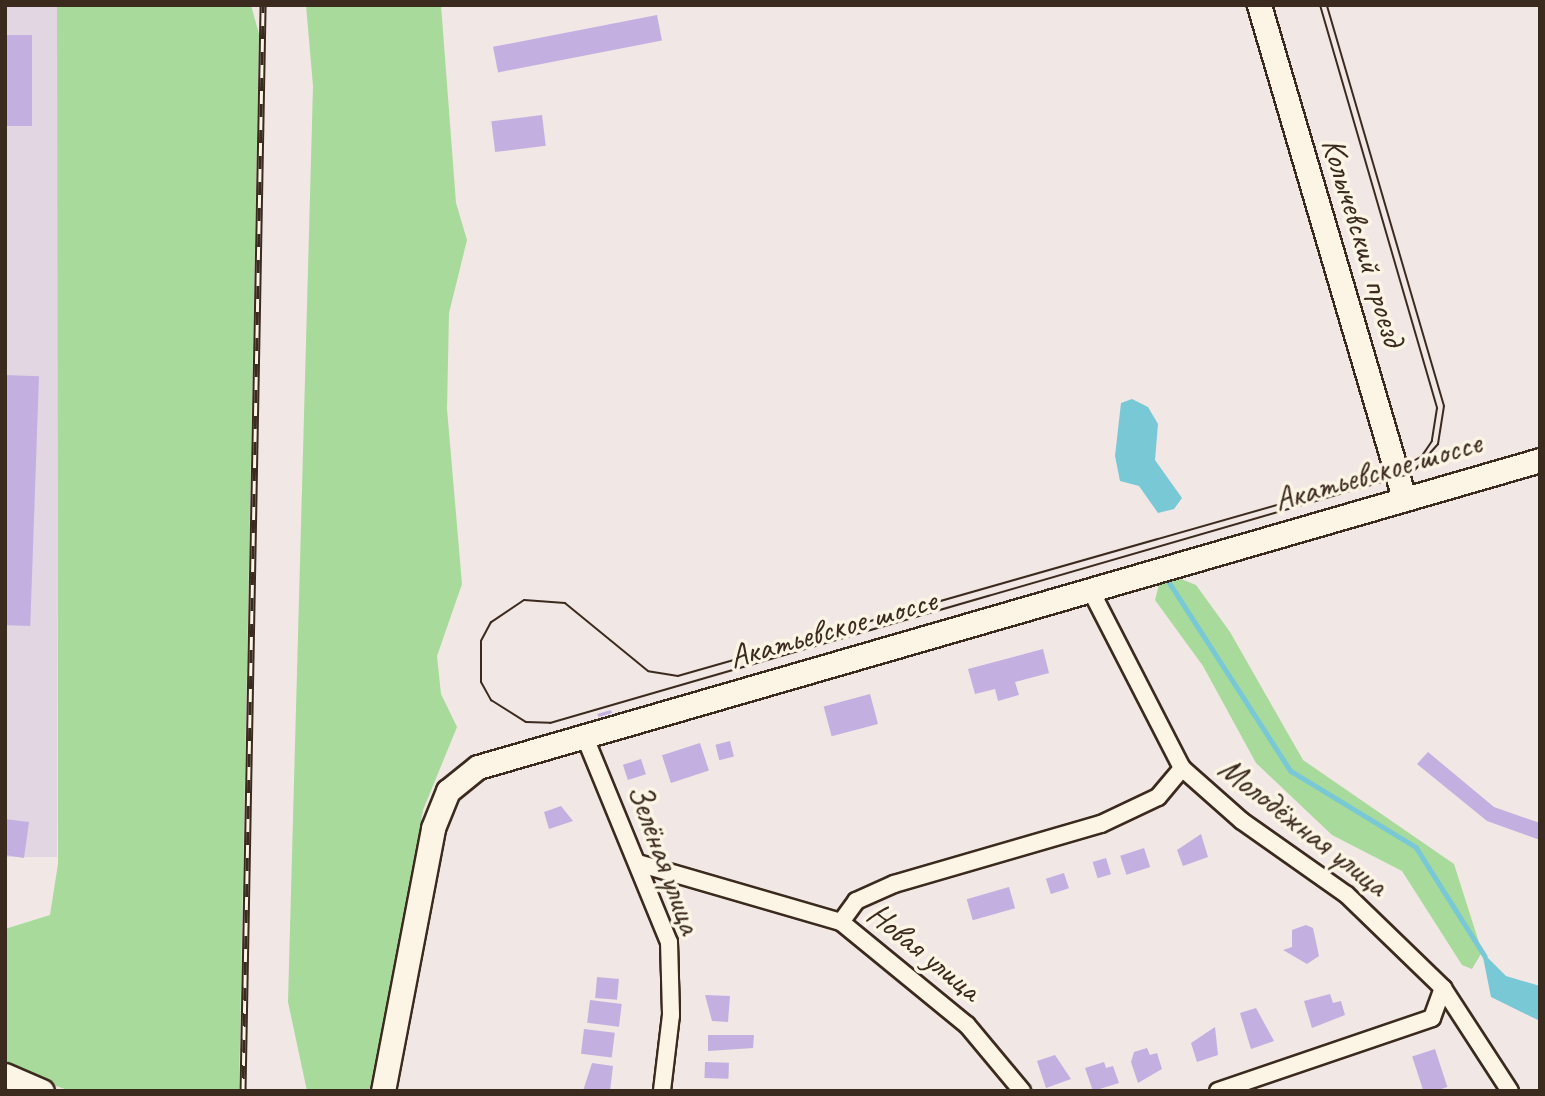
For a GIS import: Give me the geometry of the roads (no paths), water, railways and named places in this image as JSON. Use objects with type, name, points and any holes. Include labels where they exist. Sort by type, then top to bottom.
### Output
[{"type":"main road","name":"Колычевский проезд","points":[[1259,5],[1404,498]]},
{"type":"main road","name":"Акатьевское шоссе","points":[[383,1091],[417,896],[448,791],[478,767],[1540,460]]},
{"type":"main road","points":[[5,1075],[42,1091]]},
{"type":"street","name":"Молодёжная улица","points":[[1090,589],[1182,768],[1242,821],[1347,895],[1443,988],[1510,1091]]},
{"type":"street","name":"Зелёная улица","points":[[584,735],[641,864],[668,942],[671,1015],[662,1091]]},
{"type":"street","points":[[841,922],[856,901],[894,884],[1101,824],[1158,797],[1182,768]]},
{"type":"street","name":"Новая улица","points":[[641,864],[841,922],[967,1025],[1022,1091]]},
{"type":"street","points":[[1218,1091],[1432,1018],[1443,988]]},
{"type":"water","points":[[1132,399],[1148,407],[1158,424],[1155,460],[1182,498],[1174,509],[1158,513],[1139,486],[1120,481],[1115,456],[1121,403]]},
{"type":"water","points":[[1482,952],[1506,976],[1540,986],[1540,1021],[1491,997]]},
{"type":"waterway","points":[[1169,582],[1291,771],[1416,847],[1485,956]]},
{"type":"tram line","points":[[1320,5],[1437,408],[1432,441],[1422,456],[1396,471],[678,676],[648,671],[565,603],[524,600],[491,622],[481,641],[481,682],[491,700],[526,722],[550,723],[1412,473],[1438,444],[1444,406],[1327,5]]},
{"type":"railway","points":[[243,1091],[263,5]]}]
